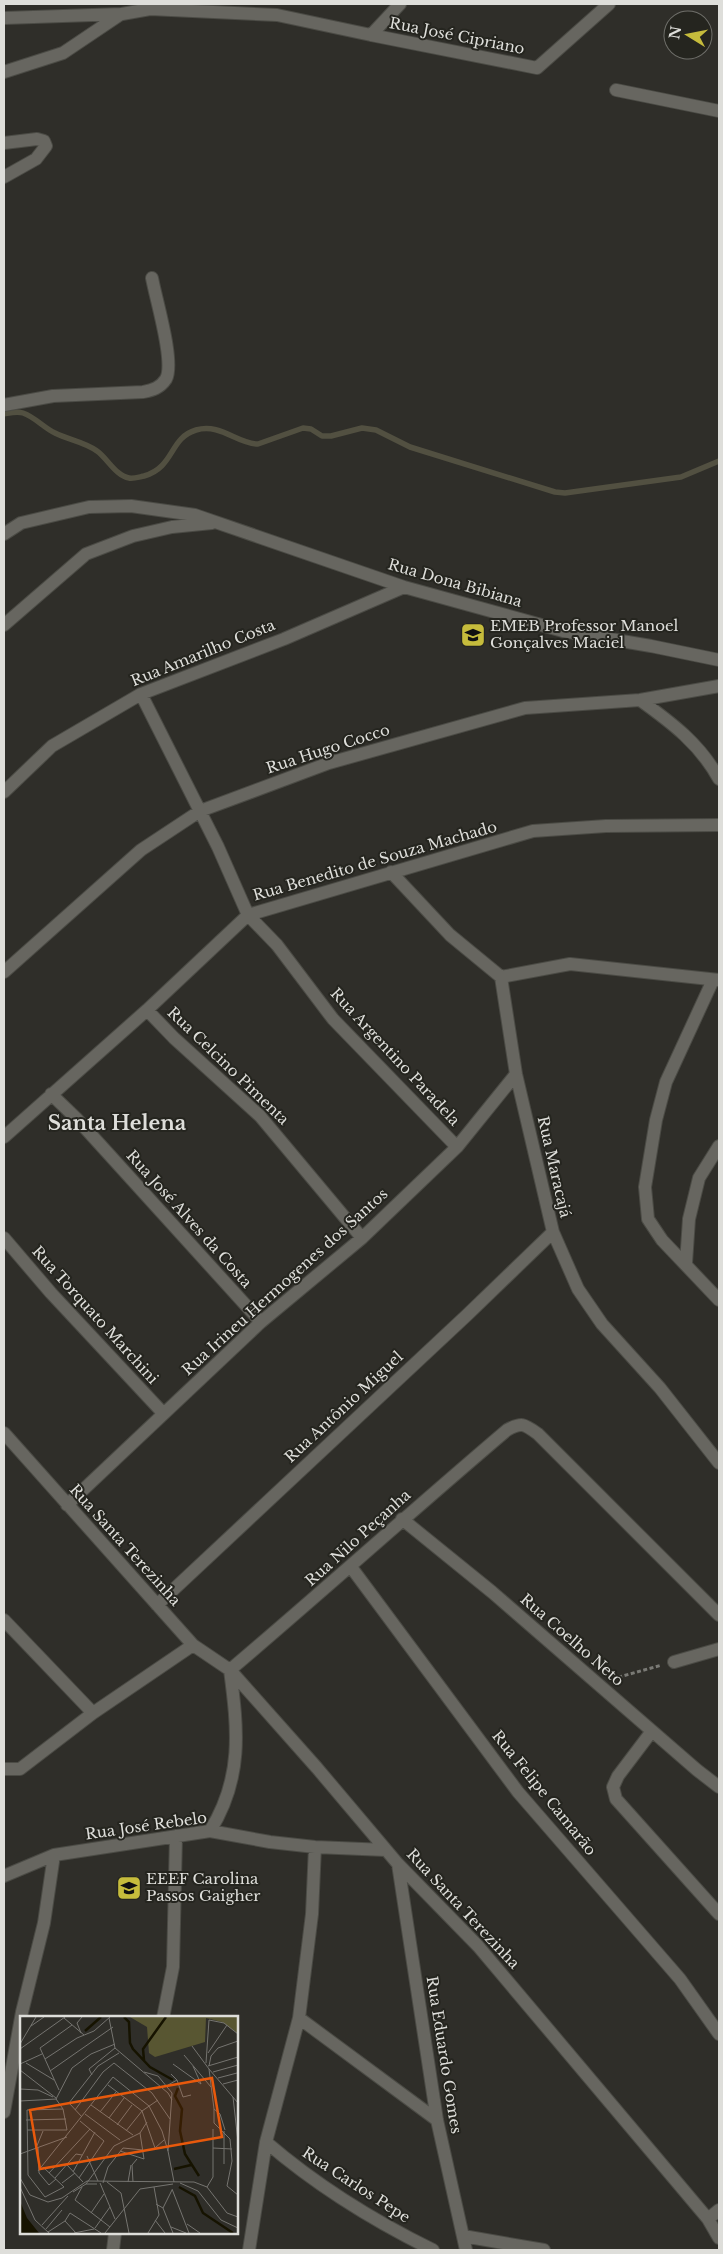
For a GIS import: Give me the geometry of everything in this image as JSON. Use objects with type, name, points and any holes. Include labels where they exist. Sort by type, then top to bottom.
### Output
[{"type":"street","points":[[371,35],[400,4]]},
{"type":"street","name":"Rua José Cipriano","points":[[4,18],[122,14],[150,9],[277,15],[536,68],[609,4]]},
{"type":"street","points":[[4,72],[63,53],[122,14]]},
{"type":"street","points":[[616,90],[719,111]]},
{"type":"street","points":[[4,143],[37,139],[44,141],[46,146],[36,159],[4,177]]},
{"type":"street","points":[[4,405],[53,396],[143,392],[157,388],[167,377],[169,355],[152,278]]},
{"type":"street","name":"Rua Dona Bibiana","points":[[4,534],[21,523],[89,507],[131,506],[195,515],[404,587],[563,631],[719,660]]},
{"type":"street","points":[[4,625],[86,554],[133,536],[172,527],[217,522]]},
{"type":"street","name":"Rua Amarilho Costa","points":[[4,792],[52,746],[141,694],[284,639],[404,587]]},
{"type":"street","name":"Rua Hugo Cocco","points":[[4,972],[142,850],[200,811],[329,763],[526,708],[640,700],[719,686]]},
{"type":"street","name":"Rua Argentino Paradela","points":[[141,694],[200,811],[248,915],[277,945],[333,1019],[457,1147]]},
{"type":"street","points":[[640,700],[681,729],[713,768],[719,779]]},
{"type":"street","name":"Rua Benedito de Souza Machado","points":[[4,1137],[147,1010],[248,915],[533,832],[606,826],[719,825]]},
{"type":"street","points":[[391,872],[450,935],[501,977],[570,964],[716,980],[666,1082],[656,1120],[645,1187],[648,1219],[662,1240],[686,1263],[719,1300]]},
{"type":"street","name":"Rua Maracajá","points":[[501,977],[516,1074],[553,1232],[578,1289],[602,1324],[660,1388],[719,1463]]},
{"type":"street","name":"Rua Celcino Pimenta","points":[[147,1010],[174,1038],[260,1116],[362,1238]]},
{"type":"street","name":"Rua Irineu Hermogenes dos Santos","points":[[67,1505],[261,1322],[362,1238],[457,1147],[516,1074]]},
{"type":"street","name":"Rua José Alves da Costa","points":[[51,1094],[76,1118],[261,1322]]},
{"type":"street","points":[[686,1263],[689,1219],[699,1178],[719,1146]]},
{"type":"street","name":"Rua Antônio Miguel","points":[[157,1605],[468,1315],[553,1232]]},
{"type":"street","name":"Rua Torquato Marchini","points":[[4,1238],[163,1413]]},
{"type":"street","name":"Rua Nilo Peçanha","points":[[230,1670],[351,1567],[402,1519],[507,1430],[518,1424],[526,1425],[538,1434],[719,1615]]},
{"type":"street","name":"Rua Santa Terezinha","points":[[4,1433],[193,1644],[230,1670],[318,1768],[398,1864],[478,1946],[708,2219],[719,2238]]},
{"type":"street","name":"Rua Coelho Neto","points":[[402,1519],[492,1592],[697,1770],[719,1786]]},
{"type":"street","name":"Rua Felipe Camarão","points":[[351,1567],[518,1792],[680,1979],[719,2034]]},
{"type":"street","points":[[4,1620],[93,1713]]},
{"type":"street","points":[[4,1769],[20,1769],[93,1713],[193,1644]]},
{"type":"street","points":[[674,1662],[719,1649]]},
{"type":"street","points":[[210,1831],[223,1810],[235,1765],[237,1724],[230,1670]]},
{"type":"street","points":[[652,1731],[618,1776],[614,1787],[616,1800],[719,1914]]},
{"type":"street","name":"Rua José Rebelo","points":[[4,1876],[54,1855],[210,1831],[270,1842],[315,1847],[386,1850]]},
{"type":"street","points":[[163,2016],[173,1967],[176,1836]]},
{"type":"street","points":[[249,2250],[266,2142],[299,2018],[312,1914],[315,1847]]},
{"type":"street","points":[[21,2016],[44,1924],[54,1855]]},
{"type":"street","name":"Rua Eduardo Gomes","points":[[398,1864],[437,2120],[466,2250]]},
{"type":"street","points":[[299,2018],[437,2120]]},
{"type":"street","points":[[4,2112],[20,2023]]},
{"type":"street","name":"Rua Carlos Pepe","points":[[266,2142],[293,2165],[360,2210],[433,2250]]},
{"type":"street","points":[[708,2219],[719,2210]]},
{"type":"street","points":[[113,2250],[115,2234]]},
{"type":"street","points":[[463,2236],[544,2250]]},
{"type":"path","points":[[596,1683],[674,1662]]},
{"type":"waterway","points":[[4,414],[18,412],[27,415],[55,433],[92,448],[101,454],[120,474],[131,478],[154,472],[167,460],[181,439],[196,430],[205,429],[221,431],[243,441],[258,444],[303,428],[311,429],[322,436],[331,436],[362,428],[376,430],[410,447],[555,492],[565,493],[681,477],[719,461]]},
{"type":"place","name":"EMEB Professor Manoel Gonçalves Maciel","points":[[473,635]]},
{"type":"place","name":"EEEF Carolina Passos Gaigher","points":[[129,1888]]},
{"type":"district","name":"Santa Helena","points":[[117,1123]]}]
